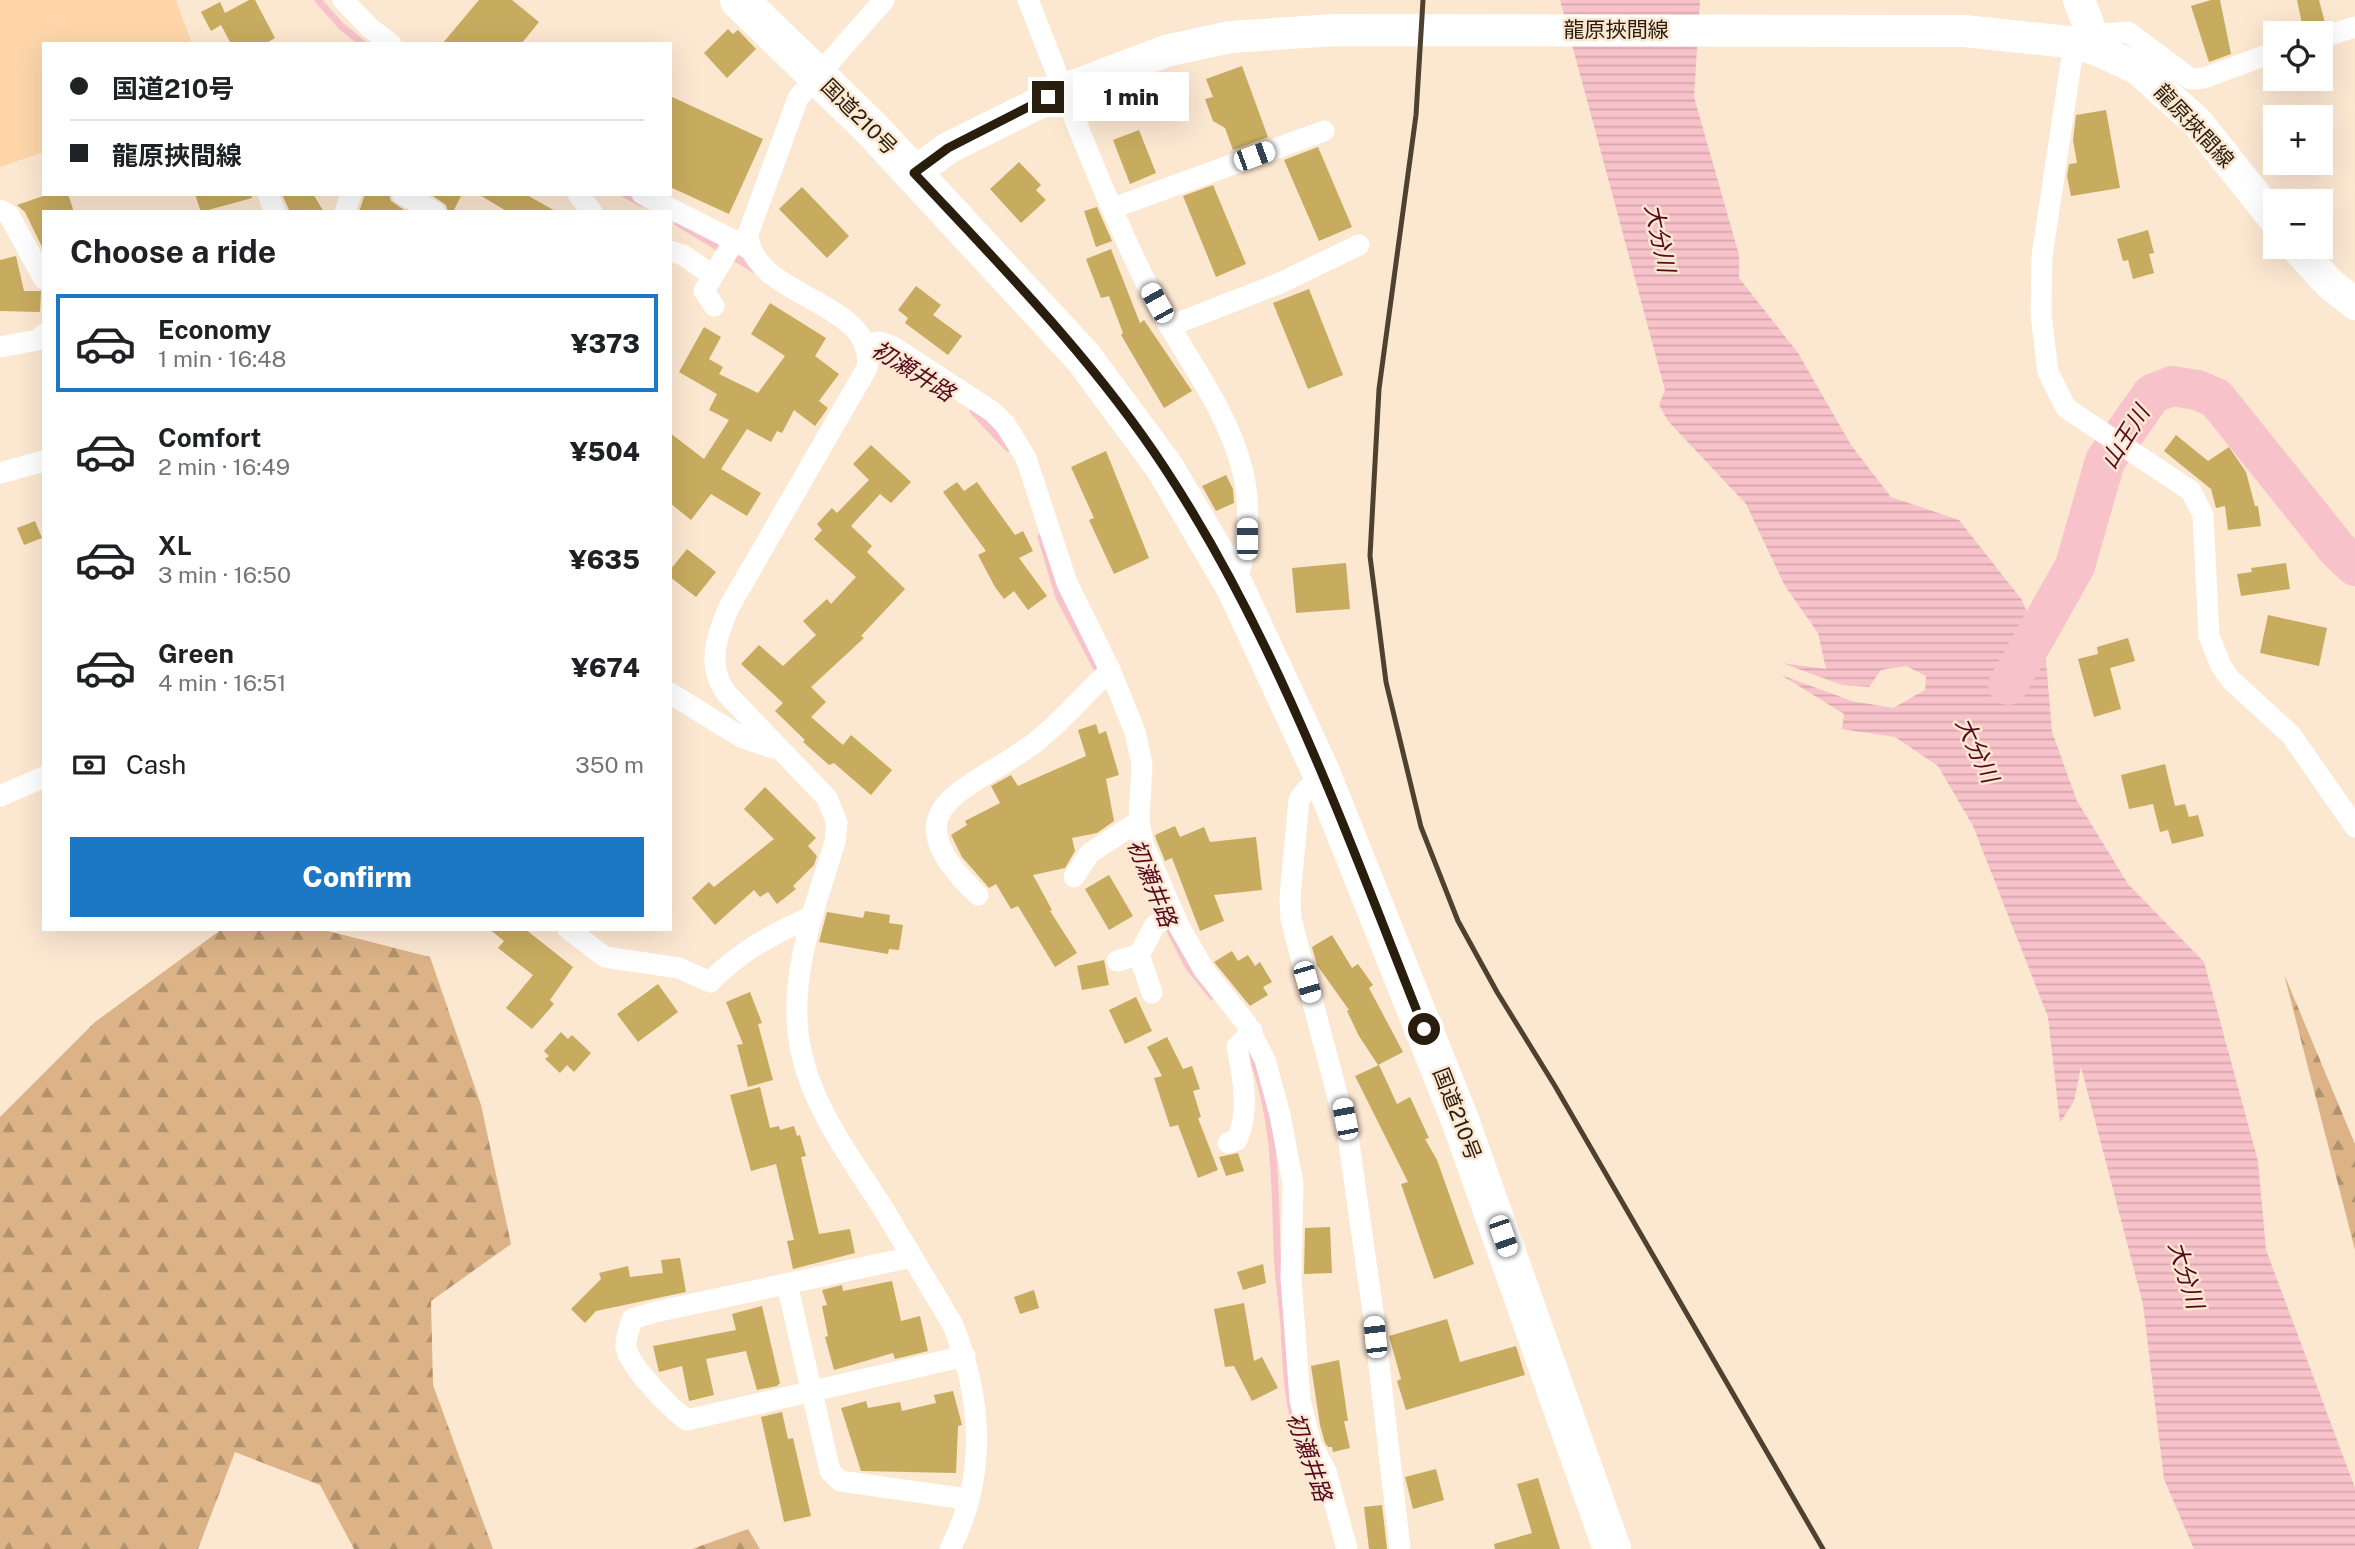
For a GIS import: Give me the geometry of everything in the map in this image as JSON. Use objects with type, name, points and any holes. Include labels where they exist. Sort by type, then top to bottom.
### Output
[{"type":"highway","name":"国道210号","points":[[738,0],[914,173],[1057,327],[1117,401],[1165,468],[1236,587],[1325,782],[1469,1143],[1612,1549]]},
{"type":"main road","points":[[2079,0],[2088,42]]},
{"type":"main road","name":"龍原挾間線","points":[[914,173],[948,148],[1111,69],[1166,51],[1230,37],[1293,31],[1924,31],[2024,35],[2088,42],[2137,69],[2179,103],[2263,205]]},
{"type":"main road","points":[[2307,259],[2329,283],[2355,304]]},
{"type":"street","points":[[343,0],[369,27],[388,42]]},
{"type":"street","points":[[714,306],[704,291],[712,275],[742,245],[792,112],[816,74],[884,0]]},
{"type":"street","points":[[1028,0],[1149,289],[1228,425],[1243,472],[1247,539],[1236,587]]},
{"type":"street","points":[[2333,34],[2355,27]]},
{"type":"street","points":[[2263,57],[2231,69],[2191,79],[2128,32],[2088,42],[2046,218],[2041,315],[2048,372],[2066,408],[2190,491],[2200,506],[2209,635],[2221,666],[2231,680],[2297,742],[2355,827]]},
{"type":"street","points":[[1113,208],[1324,131]]},
{"type":"street","points":[[406,196],[431,210]]},
{"type":"street","points":[[580,196],[590,210]]},
{"type":"street","points":[[646,196],[742,245],[761,268],[841,317],[866,344],[869,359],[863,378],[733,600],[713,663],[719,684],[777,750],[827,799],[837,823],[835,842],[802,957],[796,1004],[802,1058],[809,1080],[836,1137],[953,1325],[965,1356],[976,1413],[977,1459],[959,1532],[950,1549]]},
{"type":"street","points":[[0,210],[9,215],[42,275]]},
{"type":"street","points":[[1170,326],[1278,284],[1359,245]]},
{"type":"street","points":[[672,252],[683,255],[712,275]]},
{"type":"street","points":[[0,347],[37,340],[42,336]]},
{"type":"street","points":[[866,344],[879,342],[892,346],[977,400],[1005,424],[1033,474],[1067,583],[1127,706],[1141,754],[1139,821],[1143,843],[1174,914],[1212,983],[1252,1031],[1273,1086],[1290,1161],[1293,1194],[1291,1278],[1300,1400],[1311,1444],[1326,1471],[1347,1549]]},
{"type":"street","points":[[0,473],[42,462]]},
{"type":"street","points":[[978,895],[951,867],[940,848],[937,830],[942,808],[958,790],[1037,741],[1110,670]]},
{"type":"street","points":[[672,694],[741,737],[777,750]]},
{"type":"street","points":[[0,796],[42,778]]},
{"type":"street","points":[[1325,782],[1307,789],[1299,800],[1290,897],[1291,919],[1348,1136],[1371,1300],[1400,1549]]},
{"type":"street","points":[[1073,877],[1090,853],[1139,821]]},
{"type":"street","points":[[1152,993],[1139,955],[1154,925],[1174,914]]},
{"type":"street","points":[[571,931],[605,957],[679,968],[710,982],[730,961],[774,933],[813,916]]},
{"type":"street","points":[[1117,961],[1139,955]]},
{"type":"street","points":[[1228,1143],[1237,1140],[1245,1123],[1237,1047],[1252,1031]]},
{"type":"street","points":[[912,1257],[655,1312],[632,1320],[625,1345],[630,1358],[675,1412],[687,1420],[965,1356]]},
{"type":"street","points":[[787,1284],[830,1471],[841,1481],[967,1499]]},
{"type":"shaded area","points":[[0,0],[176,0],[191,42],[42,42],[42,153],[0,167]]},
{"type":"green space","points":[[219,931],[328,931],[430,957],[481,1105],[511,1244],[431,1301],[433,1385],[493,1549],[354,1549],[320,1485],[235,1452],[198,1549],[0,1549],[0,1117],[95,1022]]},
{"type":"green space","points":[[2284,974],[2355,1144],[2355,1250]]},
{"type":"green space","points":[[748,1529],[760,1549],[692,1549]]},
{"type":"water","name":"大分川","points":[[1560,0],[1700,0],[1694,97],[1739,255],[1739,278],[1798,353],[1851,445],[1891,497],[1959,520],[2022,600],[2046,661],[2052,732],[2077,801],[2128,884],[2204,962],[2258,1161],[2266,1250],[2355,1488],[2355,1549],[2194,1549],[2164,1479],[2143,1304],[2081,1067],[2074,1101],[2060,1123],[2048,1017],[1973,826],[1938,766],[1895,737],[1842,729],[1844,714],[1781,675],[1852,701],[1893,708],[1925,690],[1926,676],[1906,666],[1881,670],[1869,687],[1842,685],[1782,663],[1826,669],[1818,633],[1785,586],[1746,504],[1668,421],[1659,405],[1665,390]]},
{"type":"building","points":[[249,0],[255,0],[275,38],[268,42],[230,42],[221,25],[211,31],[201,12],[220,2],[225,13]]},
{"type":"building","points":[[479,0],[512,0],[539,22],[523,42],[444,42]]},
{"type":"building","points":[[2220,0],[2231,54],[2209,62],[2191,6]]},
{"type":"building","points":[[2297,0],[2319,0],[2324,21],[2301,21]]},
{"type":"building","points":[[728,29],[733,34],[738,30],[756,49],[727,78],[704,53]]},
{"type":"building","points":[[1242,66],[1268,137],[1233,150],[1225,128],[1213,121],[1205,99],[1213,97],[1206,79]]},
{"type":"building","points":[[672,97],[763,139],[729,214],[672,188]]},
{"type":"building","points":[[2106,110],[2120,188],[2071,196],[2067,176],[2069,164],[2077,163],[2073,140],[2076,115]]},
{"type":"building","points":[[1139,130],[1156,173],[1130,184],[1113,140]]},
{"type":"building","points":[[1318,147],[1352,227],[1319,241],[1284,160]]},
{"type":"building","points":[[1019,162],[1041,185],[1036,190],[1046,200],[1021,223],[990,189]]},
{"type":"building","points":[[1213,185],[1246,264],[1216,277],[1183,196]]},
{"type":"building","points":[[802,187],[849,236],[827,258],[779,209]]},
{"type":"building","points":[[43,196],[69,196],[73,210],[42,210],[42,247],[25,212],[17,205]]},
{"type":"building","points":[[196,196],[252,196],[208,210],[200,210]]},
{"type":"building","points":[[283,196],[314,196],[323,210],[289,210]]},
{"type":"building","points":[[364,196],[390,196],[391,201],[404,210],[360,210]]},
{"type":"building","points":[[433,196],[461,196],[454,210],[447,210],[446,205]]},
{"type":"building","points":[[481,196],[529,196],[553,210],[505,210]]},
{"type":"building","points":[[1097,207],[1112,241],[1096,247],[1084,211]]},
{"type":"building","points":[[2148,230],[2154,253],[2149,254],[2154,273],[2133,279],[2128,260],[2123,261],[2117,239]]},
{"type":"building","points":[[1111,249],[1140,323],[1144,320],[1192,391],[1164,408],[1121,335],[1123,333],[1109,296],[1101,298],[1086,259]]},
{"type":"building","points":[[16,256],[24,291],[41,291],[40,312],[0,311],[0,260]]},
{"type":"building","points":[[916,286],[941,305],[933,315],[962,336],[948,355],[905,323],[908,318],[898,310]]},
{"type":"building","points":[[1309,289],[1343,375],[1308,389],[1273,303]]},
{"type":"building","points":[[770,303],[826,338],[815,356],[839,374],[819,401],[828,408],[815,426],[794,410],[782,433],[777,431],[771,442],[747,429],[721,469],[761,493],[747,516],[711,494],[691,520],[672,505],[672,435],[704,459],[729,420],[709,410],[717,394],[679,372],[704,327],[721,337],[709,359],[723,367],[719,374],[758,393],[785,356],[751,334]]},
{"type":"building","points":[[2176,435],[2208,461],[2229,447],[2246,472],[2255,506],[2258,506],[2261,526],[2228,530],[2225,506],[2216,508],[2211,489],[2164,451]]},
{"type":"building","points":[[871,445],[911,482],[891,503],[880,494],[851,526],[872,546],[867,552],[905,589],[861,636],[864,638],[811,687],[826,702],[811,717],[843,745],[851,735],[892,770],[871,795],[834,763],[829,765],[803,742],[805,740],[775,711],[783,703],[741,664],[759,645],[783,666],[816,635],[803,621],[827,599],[831,604],[856,577],[814,539],[822,530],[817,524],[832,508],[837,513],[869,480],[853,464]]},
{"type":"building","points":[[1106,451],[1149,558],[1114,574],[1089,520],[1094,518],[1071,467]]},
{"type":"building","points":[[1226,475],[1233,489],[1234,503],[1216,511],[1202,486]]},
{"type":"building","points":[[957,482],[964,491],[977,482],[1015,535],[1023,531],[1033,551],[1019,558],[1047,596],[1028,610],[1014,591],[1004,599],[995,587],[978,555],[986,551],[943,492]]},
{"type":"building","points":[[35,521],[42,538],[24,545],[17,528]]},
{"type":"building","points":[[687,549],[716,572],[696,597],[672,579],[672,568]]},
{"type":"building","points":[[1346,563],[1350,609],[1296,613],[1292,568]]},
{"type":"building","points":[[2286,563],[2290,589],[2241,596],[2237,574],[2252,572],[2251,568]]},
{"type":"building","points":[[2268,615],[2327,628],[2319,666],[2260,653]]},
{"type":"building","points":[[2128,638],[2135,661],[2110,668],[2121,709],[2094,717],[2078,659],[2098,654],[2097,647]]},
{"type":"building","points":[[1096,724],[1099,734],[1106,731],[1119,775],[1106,779],[1114,821],[1097,833],[1072,838],[1075,851],[1065,868],[1033,875],[1052,910],[1050,911],[1077,953],[1055,967],[1018,906],[1011,909],[996,884],[989,888],[962,857],[951,835],[967,825],[965,821],[1000,803],[991,786],[1011,775],[1018,786],[1086,756],[1078,730]]},
{"type":"building","points":[[2165,764],[2175,806],[2185,804],[2189,817],[2198,815],[2204,836],[2172,844],[2168,830],[2160,832],[2153,804],[2129,809],[2121,775]]},
{"type":"building","points":[[765,787],[816,838],[808,846],[817,856],[814,865],[793,886],[796,889],[777,904],[768,892],[760,897],[754,890],[715,925],[692,898],[709,882],[714,887],[774,839],[744,809]]},
{"type":"building","points":[[1175,826],[1180,837],[1204,827],[1210,842],[1256,837],[1262,890],[1214,895],[1224,921],[1200,931],[1172,858],[1165,861],[1155,835]]},
{"type":"building","points":[[1109,875],[1133,916],[1109,930],[1085,889]]},
{"type":"building","points":[[865,911],[890,915],[889,923],[903,925],[899,950],[889,949],[888,954],[819,942],[827,912],[863,918]]},
{"type":"building","points":[[492,931],[528,931],[573,967],[550,1000],[554,1004],[532,1029],[506,1008],[533,975],[498,948],[504,941]]},
{"type":"building","points":[[1332,935],[1352,968],[1358,964],[1373,985],[1369,988],[1403,1052],[1378,1065],[1359,1036],[1347,1011],[1349,1010],[1317,965],[1312,947]]},
{"type":"building","points":[[1232,951],[1238,961],[1248,955],[1255,966],[1260,962],[1272,982],[1263,987],[1268,995],[1250,1006],[1214,962]]},
{"type":"building","points":[[1104,960],[1109,985],[1082,990],[1077,966]]},
{"type":"building","points":[[658,984],[678,1012],[638,1042],[617,1014]]},
{"type":"building","points":[[750,992],[762,1023],[758,1024],[773,1080],[748,1087],[737,1045],[743,1044],[726,1002]]},
{"type":"building","points":[[1136,997],[1152,1031],[1125,1044],[1109,1010]]},
{"type":"building","points":[[561,1032],[568,1039],[572,1035],[591,1053],[574,1072],[567,1065],[560,1073],[545,1059],[549,1056],[544,1051]]},
{"type":"building","points":[[1167,1037],[1183,1069],[1192,1066],[1200,1089],[1193,1091],[1201,1117],[1198,1118],[1218,1170],[1198,1178],[1178,1125],[1170,1127],[1154,1078],[1162,1076],[1147,1047]]},
{"type":"building","points":[[1379,1065],[1397,1104],[1410,1097],[1429,1138],[1425,1139],[1437,1160],[1474,1264],[1434,1279],[1401,1184],[1408,1182],[1355,1076]]},
{"type":"building","points":[[760,1087],[770,1128],[779,1126],[780,1130],[794,1126],[797,1136],[800,1135],[806,1156],[801,1157],[819,1234],[850,1229],[855,1253],[793,1269],[787,1241],[794,1240],[776,1164],[751,1171],[730,1095]]},
{"type":"building","points":[[1238,1153],[1244,1171],[1226,1176],[1219,1157]]},
{"type":"building","points":[[1330,1227],[1332,1273],[1304,1274],[1305,1228]]},
{"type":"building","points":[[680,1258],[686,1292],[596,1311],[585,1323],[571,1309],[601,1279],[599,1273],[628,1266],[630,1277],[663,1273],[661,1260]]},
{"type":"building","points":[[1263,1264],[1266,1283],[1243,1290],[1237,1272]]},
{"type":"building","points":[[892,1281],[901,1321],[920,1316],[928,1351],[895,1359],[893,1353],[834,1370],[825,1337],[828,1336],[822,1306],[827,1305],[822,1290],[842,1285],[843,1291]]},
{"type":"building","points":[[1034,1290],[1039,1308],[1020,1314],[1014,1297]]},
{"type":"building","points":[[1244,1303],[1254,1361],[1262,1357],[1278,1388],[1252,1401],[1234,1366],[1225,1367],[1214,1309]]},
{"type":"building","points":[[762,1306],[780,1383],[777,1386],[757,1390],[746,1351],[706,1359],[714,1395],[689,1401],[682,1366],[659,1372],[653,1346],[736,1330],[732,1314]]},
{"type":"building","points":[[1447,1319],[1460,1362],[1516,1346],[1525,1375],[1406,1410],[1397,1381],[1401,1379],[1389,1336]]},
{"type":"building","points":[[1339,1360],[1348,1421],[1344,1421],[1350,1448],[1333,1452],[1332,1447],[1325,1443],[1320,1425],[1311,1366]]},
{"type":"building","points":[[953,1391],[962,1425],[958,1426],[956,1473],[861,1471],[841,1408],[866,1401],[868,1408],[900,1402],[902,1411],[936,1403],[934,1395]]},
{"type":"building","points":[[782,1412],[788,1439],[793,1438],[811,1516],[784,1522],[761,1417]]},
{"type":"building","points":[[1436,1469],[1444,1500],[1413,1509],[1405,1477]]},
{"type":"building","points":[[1538,1478],[1560,1549],[1495,1549],[1494,1544],[1532,1533],[1517,1484]]},
{"type":"building","points":[[1382,1505],[1387,1549],[1369,1549],[1364,1507]]},
{"type":"waterway","name":"初瀬井路","points":[[318,0],[341,26],[361,42]]},
{"type":"waterway","name":"初瀬井路","points":[[628,196],[641,203]]},
{"type":"waterway","name":"初瀬井路","points":[[678,223],[757,271]]},
{"type":"waterway","name":"山王川","points":[[2008,685],[2075,566],[2105,461],[2152,394],[2172,386],[2197,390],[2216,398],[2338,550],[2355,566]]},
{"type":"waterway","name":"初瀬井路","points":[[973,411],[1008,448]]},
{"type":"waterway","name":"初瀬井路","points":[[1041,537],[1059,597],[1101,676]]},
{"type":"waterway","name":"初瀬井路","points":[[1166,923],[1188,966],[1212,996]]},
{"type":"waterway","name":"初瀬井路","points":[[1250,1051],[1259,1076],[1269,1125],[1288,1387],[1302,1447]]},
{"type":"railway","points":[[1423,0],[1416,115],[1379,389],[1370,556],[1386,682],[1421,827],[1458,921],[1497,992],[1555,1086],[1823,1549]]},
{"type":"route","points":[[1048,97],[948,148],[914,173],[1083,357],[1139,431],[1187,504],[1236,587],[1276,670],[1320,770],[1424,1029]]}]
